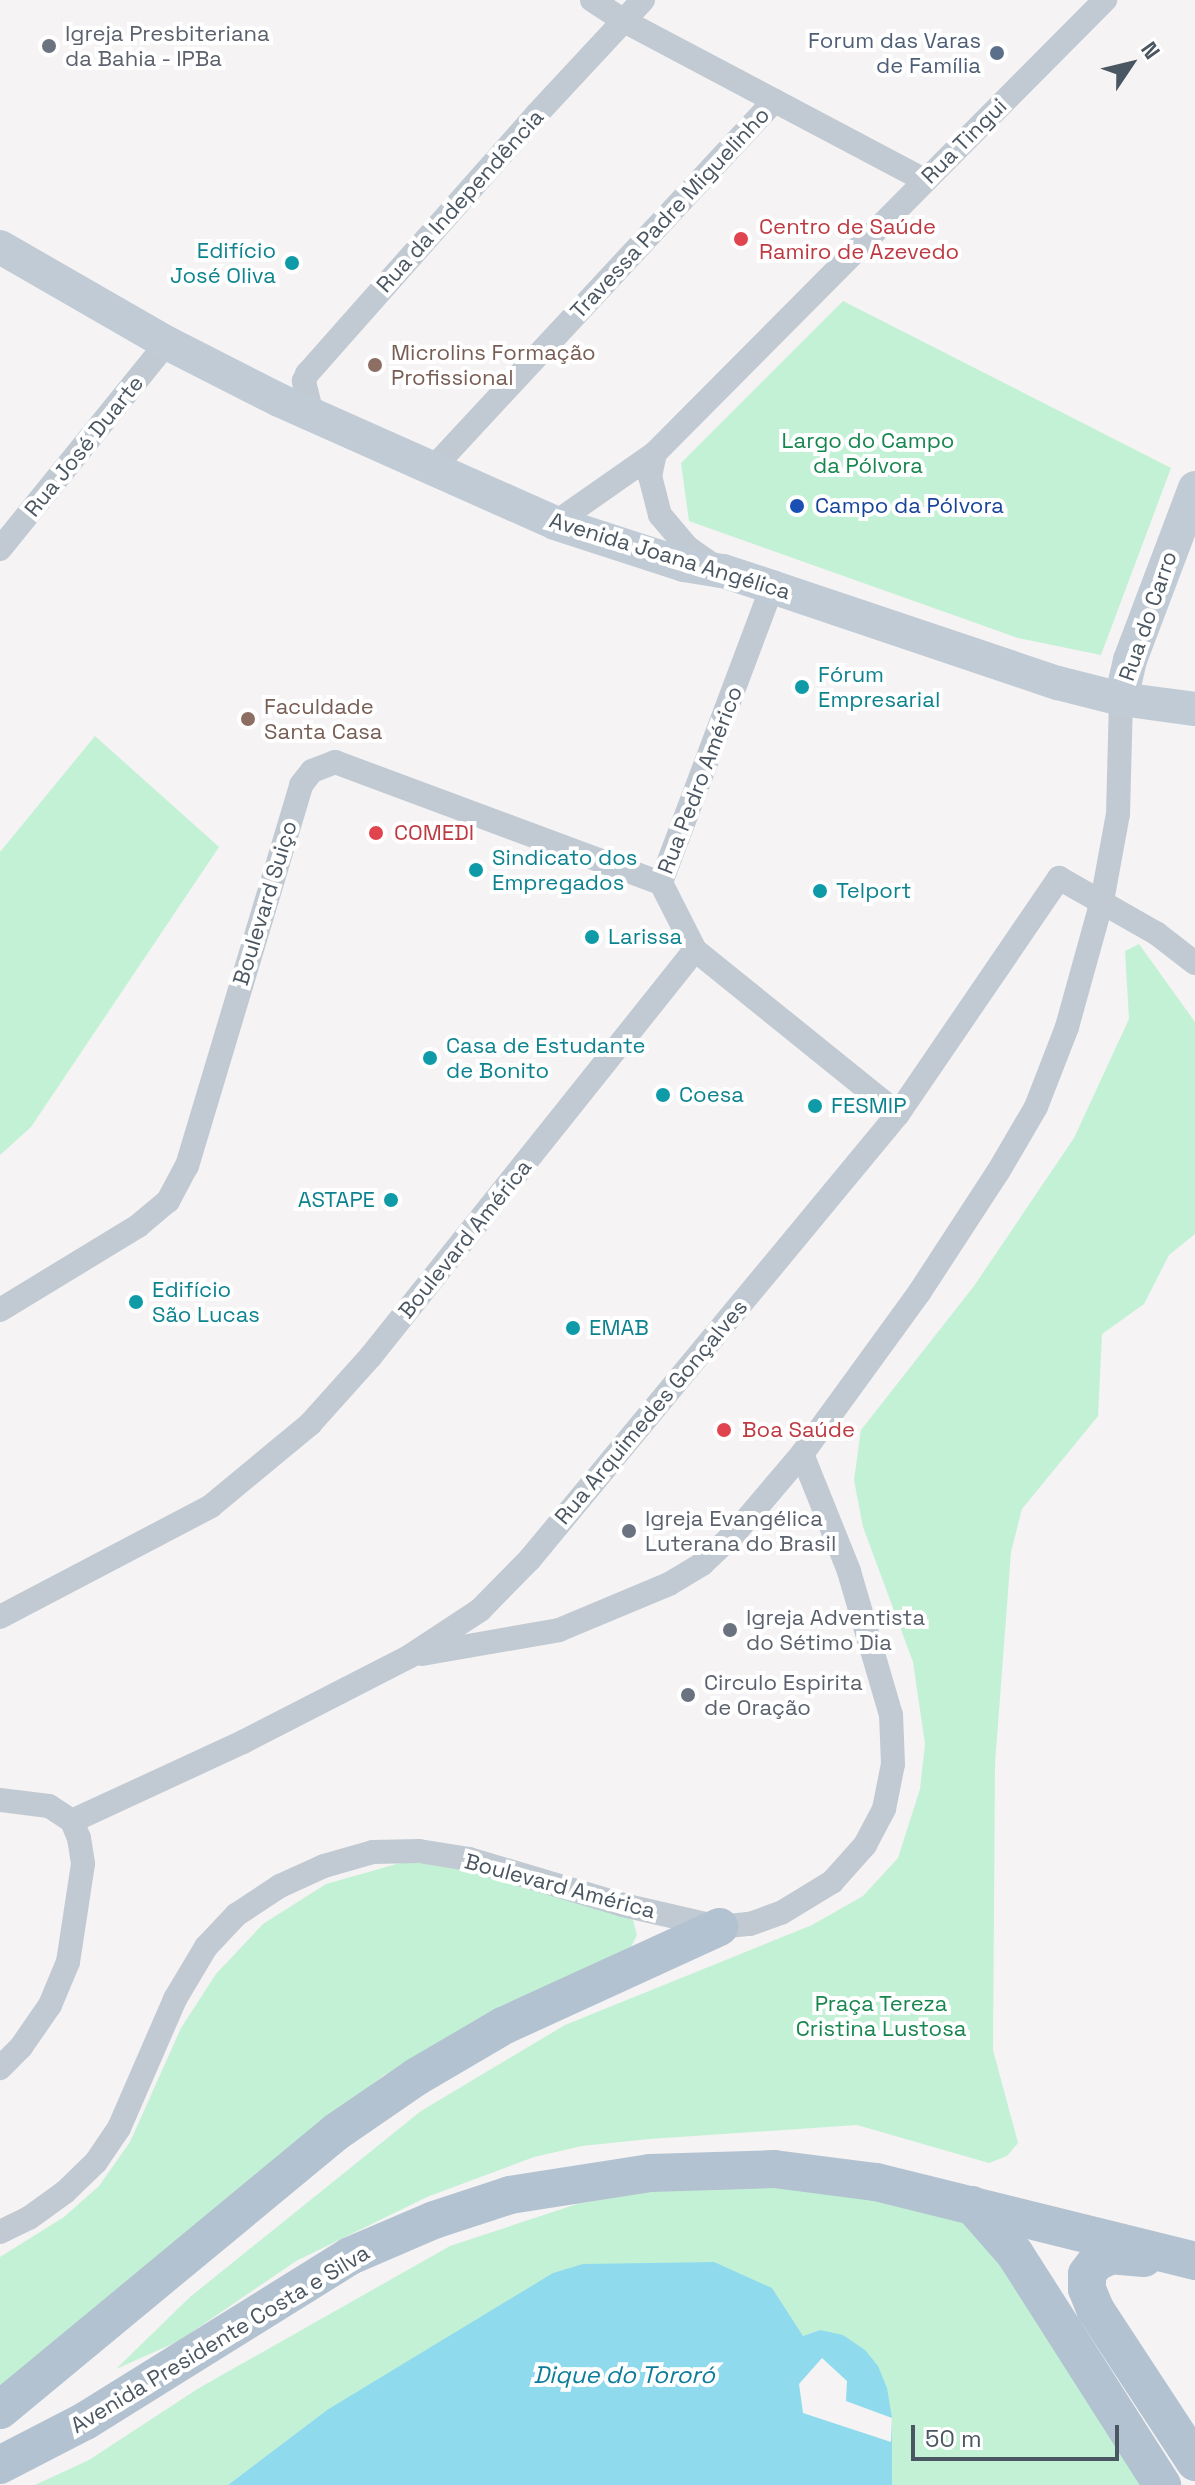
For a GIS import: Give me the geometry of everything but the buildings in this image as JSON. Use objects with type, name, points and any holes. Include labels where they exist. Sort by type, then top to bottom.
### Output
[{"type":"main road","name":"Avenida Joana Angélica","points":[[0,247],[167,343],[312,414],[555,523],[684,565],[723,571],[1058,683],[1121,699],[1195,709]]},
{"type":"main road","name":"Rua do Carro","points":[[1121,699],[1130,660],[1195,488]]},
{"type":"main road","points":[[0,2410],[336,2132],[416,2077],[503,2026],[719,1927]]},
{"type":"main road","name":"Avenida Presidente Costa e Silva","points":[[0,2465],[85,2421],[350,2256],[434,2220],[510,2195],[650,2173],[774,2169],[876,2182],[1195,2261]]},
{"type":"main road","points":[[972,2205],[1015,2254],[1162,2485]]},
{"type":"main road","points":[[1195,2261],[1112,2255],[1096,2262],[1087,2274],[1087,2289],[1095,2309],[1195,2462]]},
{"type":"street","points":[[592,0],[624,21],[924,180]]},
{"type":"street","name":"Rua da Independência","points":[[312,414],[304,381],[307,374],[643,0]]},
{"type":"street","name":"Rua Tingui","points":[[555,523],[655,453],[1105,0]]},
{"type":"street","name":"Travessa Padre Miguelinho","points":[[434,467],[774,101]]},
{"type":"street","name":"Rua José Duarte","points":[[0,549],[167,343]]},
{"type":"street","points":[[655,453],[650,476],[660,515],[687,547],[723,571]]},
{"type":"street","name":"Rua Pedro Américo","points":[[772,587],[661,883],[695,950],[898,1114]]},
{"type":"street","points":[[410,1656],[559,1630],[669,1584],[702,1564],[735,1533],[802,1454],[919,1293],[998,1172],[1036,1107],[1067,1027],[1102,901],[1118,814],[1121,699]]},
{"type":"street","name":"Boulevard Suiço","points":[[0,1310],[138,1226],[168,1201],[187,1166],[301,785],[312,771],[335,762],[661,883]]},
{"type":"street","name":"Rua Arquimedes Gonçalves","points":[[72,1821],[243,1742],[410,1656],[480,1610],[530,1559],[898,1114],[1059,878],[1102,901]]},
{"type":"street","points":[[1102,901],[1156,933],[1195,963]]},
{"type":"street","name":"Boulevard América","points":[[0,1617],[211,1506],[310,1424],[371,1356],[695,950]]},
{"type":"street","name":"Boulevard América","points":[[0,2232],[29,2218],[65,2192],[96,2162],[119,2128],[175,1999],[206,1947],[236,1915],[280,1886],[324,1866],[373,1852],[419,1851],[469,1859],[623,1905],[719,1927],[750,1924],[781,1913],[832,1882],[865,1845],[884,1809],[893,1764],[891,1715],[849,1571],[802,1454]]},
{"type":"street","points":[[0,1800],[49,1806],[72,1821],[79,1838],[83,1864],[68,1962],[50,2005],[21,2047],[0,2068]]},
{"type":"green space","name":"Largo do Campo da Pólvora","points":[[843,301],[1171,468],[1101,655],[1018,638],[689,521],[681,463]]},
{"type":"green space","points":[[95,736],[219,847],[31,1127],[0,1155],[0,852]]},
{"type":"green space","name":"Praça Tereza Cristina Lustosa","points":[[1139,944],[1195,1022],[1195,1234],[1169,1255],[1144,1304],[1102,1334],[1098,1416],[1022,1509],[1011,1552],[995,1764],[993,2050],[1018,2143],[1007,2156],[989,2163],[857,2125],[649,2139],[582,2146],[534,2157],[427,2197],[296,2261],[179,2341],[116,2369],[190,2297],[421,2111],[565,2025],[812,1925],[863,1896],[898,1858],[920,1789],[925,1744],[913,1662],[863,1527],[854,1480],[861,1430],[974,1286],[1074,1138],[1129,1019],[1125,951]]},
{"type":"green space","points":[[411,1860],[488,1872],[616,1911],[633,1920],[637,1935],[631,1947],[384,2075],[227,2198],[0,2388],[0,2257],[64,2217],[99,2186],[130,2142],[181,2028],[216,1974],[263,1924],[326,1884]]},
{"type":"green space","points":[[717,2179],[844,2185],[1013,2228],[1174,2485],[892,2485],[892,2418],[820,2330],[803,2336],[796,2329],[772,2288],[327,2410],[228,2485],[35,2485],[89,2460],[199,2388],[450,2246],[577,2204]]},
{"type":"water","name":"Dique do Tororó","points":[[714,2262],[772,2288],[803,2336],[820,2330],[843,2335],[865,2350],[878,2366],[887,2388],[892,2418],[892,2485],[228,2485],[327,2410],[553,2273],[583,2264]]},
{"type":"pier","points":[[822,2358],[847,2381],[846,2401],[892,2418],[891,2442],[803,2413],[799,2384]]},
{"type":"place","name":"Igreja Presbiteriana da Bahia - IPBa","points":[[49,46]]},
{"type":"place","name":"Forum das Varas de Família","points":[[997,53]]},
{"type":"place","name":"Centro de Saúde Ramiro de Azevedo","points":[[741,239]]},
{"type":"place","name":"Edifício José Oliva","points":[[292,263]]},
{"type":"place","name":"Microlins Formação Profissional","points":[[375,365]]},
{"type":"place","name":"Campo da Pólvora","points":[[797,506]]},
{"type":"place","name":"Fórum Empresarial","points":[[802,687]]},
{"type":"place","name":"Faculdade Santa Casa","points":[[248,719]]},
{"type":"place","name":"COMEDI","points":[[376,833]]},
{"type":"place","name":"Sindicato dos Empregados","points":[[476,870]]},
{"type":"place","name":"Telport","points":[[820,891]]},
{"type":"place","name":"Larissa","points":[[592,937]]},
{"type":"place","name":"Casa de Estudante de Bonito","points":[[430,1058]]},
{"type":"place","name":"Coesa","points":[[663,1095]]},
{"type":"place","name":"FESMIP","points":[[815,1106]]},
{"type":"place","name":"ASTAPE","points":[[391,1200]]},
{"type":"place","name":"Edifício São Lucas","points":[[136,1302]]},
{"type":"place","name":"EMAB","points":[[573,1328]]},
{"type":"place","name":"Boa Saúde","points":[[724,1430]]},
{"type":"place","name":"Igreja Evangélica Luterana do Brasil","points":[[629,1531]]},
{"type":"place","name":"Igreja Adventista do Sétimo Dia","points":[[730,1630]]},
{"type":"place","name":"Circulo Espirita de Oração","points":[[688,1695]]}]
